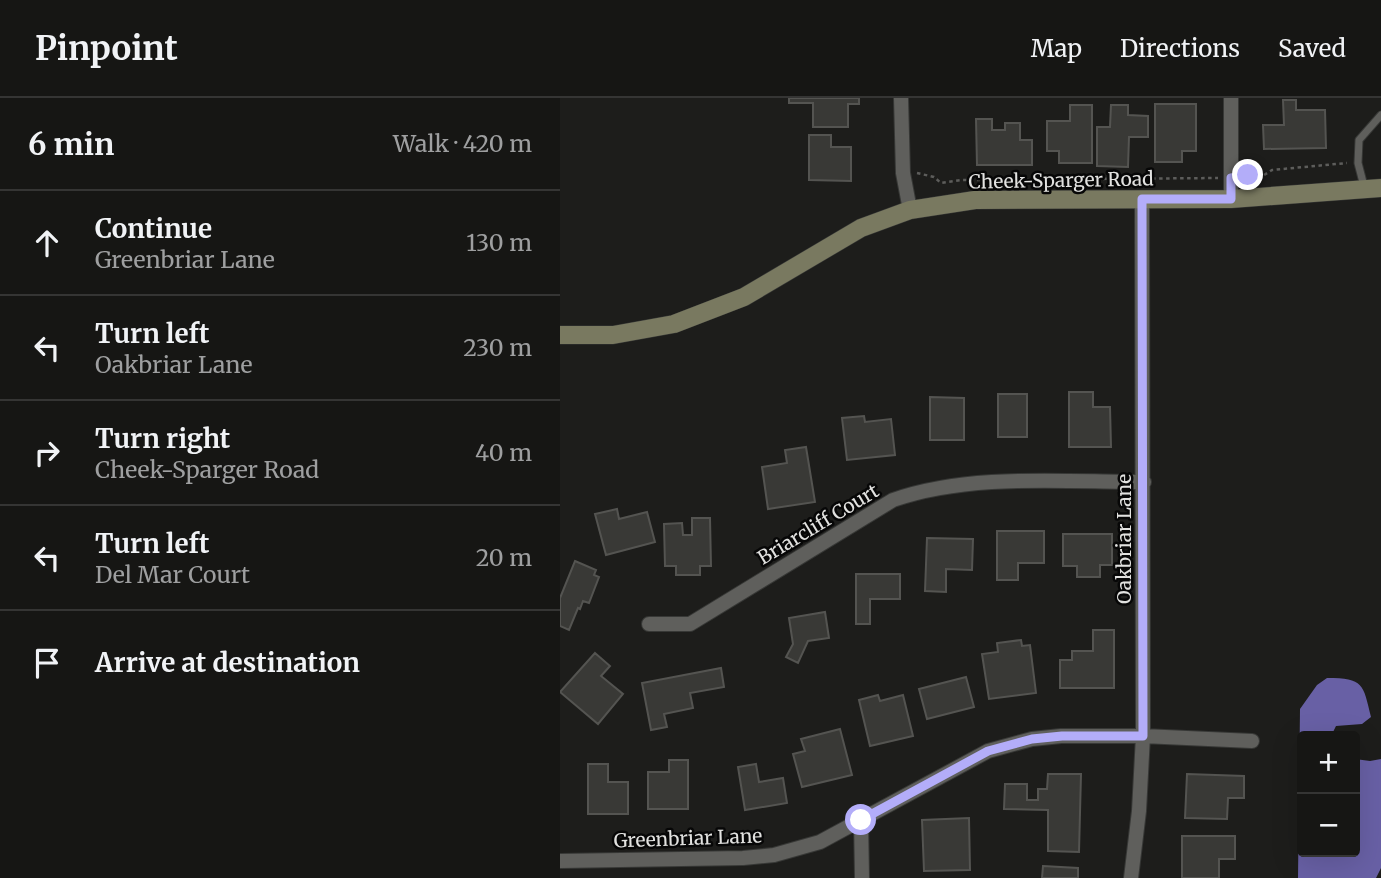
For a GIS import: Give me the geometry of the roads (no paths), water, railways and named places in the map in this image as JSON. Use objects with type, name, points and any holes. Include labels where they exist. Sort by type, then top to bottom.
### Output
[{"type":"main road","name":"Cheek-Sparger Road","points":[[560,335],[613,335],[674,324],[744,297],[861,228],[910,211],[975,200],[1231,199],[1373,189]]},
{"type":"street","points":[[901,98],[903,173],[910,211]]},
{"type":"street","points":[[1231,98],[1231,199]]},
{"type":"street","name":"Oakbriar Lane","points":[[1131,878],[1139,811],[1143,736],[1142,199]]},
{"type":"street","name":"Briarcliff Court","points":[[649,624],[690,624],[893,500],[909,495],[948,487],[1018,482],[1144,482]]},
{"type":"street","name":"Greenbriar Lane","points":[[560,861],[743,858],[774,855],[820,842],[988,751],[1032,739],[1062,736],[1143,736],[1252,741]]},
{"type":"street","points":[[861,820],[862,878]]},
{"type":"street","points":[[579,861],[579,878]]},
{"type":"lane","points":[[1373,189],[1359,163],[1359,140],[1381,115]]}]
